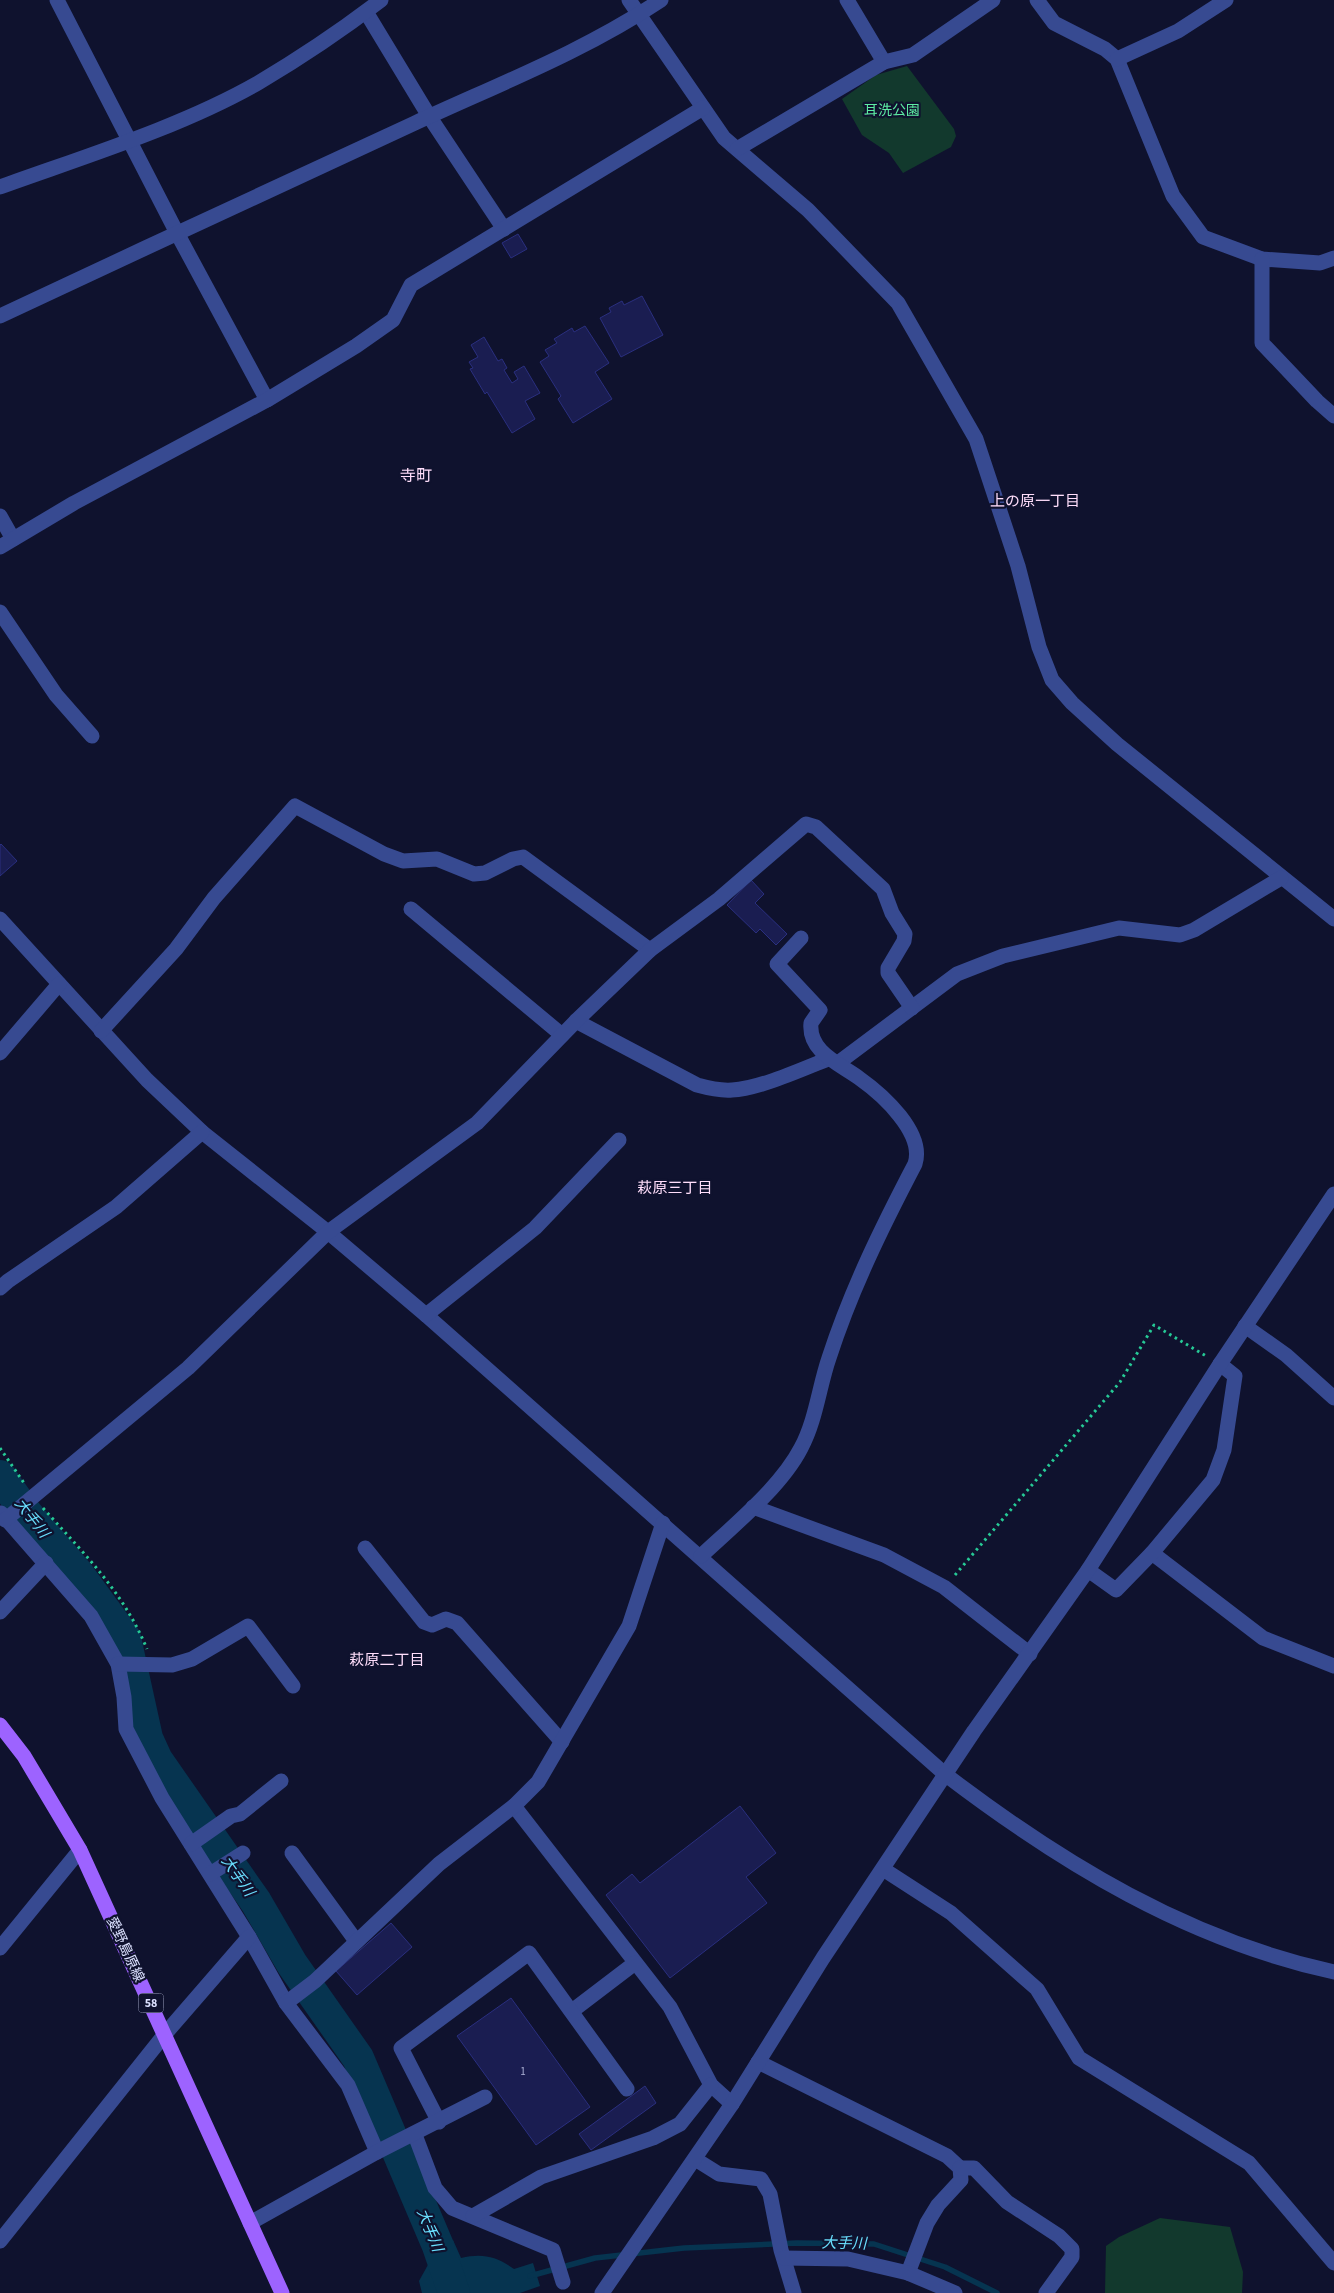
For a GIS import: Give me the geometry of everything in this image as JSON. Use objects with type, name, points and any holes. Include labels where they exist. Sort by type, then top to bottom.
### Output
[{"type":"main road","name":"愛野島原線","points":[[0,1725],[24,1756],[80,1850],[282,2293]]},
{"type":"street","points":[[57,0],[131,139],[177,233],[267,400]]},
{"type":"street","points":[[0,187],[131,139],[206,108],[257,83],[366,12],[381,0]]},
{"type":"street","points":[[630,0],[724,138],[808,210],[898,304],[976,439],[1018,566],[1039,647],[1052,680],[1072,703],[1117,744],[1334,919]]},
{"type":"street","points":[[0,316],[429,116],[560,58],[607,35],[661,0]]},
{"type":"street","points":[[847,0],[884,62]]},
{"type":"street","points":[[737,149],[884,62],[913,55],[994,0]]},
{"type":"street","points":[[1037,0],[1054,23],[1105,49],[1117,59],[1173,196],[1203,237],[1262,259],[1320,263],[1334,258]]},
{"type":"street","points":[[1117,59],[1178,31],[1226,0]]},
{"type":"street","points":[[366,12],[429,116],[504,228]]},
{"type":"street","points":[[0,516],[6,543],[74,503],[267,400],[356,346],[393,320],[411,285],[703,108]]},
{"type":"street","points":[[1262,259],[1262,343],[1317,401],[1334,416]]},
{"type":"street","points":[[0,612],[56,695],[92,736]]},
{"type":"street","points":[[101,1031],[176,949],[214,898],[295,806],[384,854],[403,862],[437,859],[474,874],[485,872],[513,859],[522,857],[650,950]]},
{"type":"street","points":[[380,2151],[348,2085],[289,2001],[249,1937],[214,1872],[162,1798],[126,1730],[120,1664],[91,1616],[5,1515],[33,1498],[188,1368],[328,1232],[477,1123],[576,1021],[650,950],[719,899],[802,827],[809,824],[816,827],[887,894],[892,913],[905,934],[904,941],[888,968],[888,973],[912,1008]]},
{"type":"street","points":[[576,1021],[697,1085],[732,1090],[749,1088],[833,1061],[912,1008],[957,974],[1003,956],[1119,928],[1180,934],[1194,930],[1282,878]]},
{"type":"street","points":[[410,909],[562,1035]]},
{"type":"street","points":[[0,919],[147,1080],[202,1132],[328,1232],[426,1315],[701,1556],[946,1776],[1014,1826],[1066,1860],[1139,1901],[1211,1932],[1279,1957],[1334,1972]]},
{"type":"street","points":[[701,1556],[754,1507],[801,1449],[810,1426],[828,1358],[879,1233],[916,1164],[918,1154],[916,1142],[900,1116],[862,1079],[833,1061],[813,1039],[810,1031],[814,1018],[820,1010],[778,964],[801,938]]},
{"type":"street","points":[[0,1053],[59,984]]},
{"type":"street","points":[[3,1281],[116,1207],[202,1132]]},
{"type":"street","points":[[426,1315],[535,1228],[619,1140]]},
{"type":"street","points":[[602,2293],[732,2104],[823,1958],[946,1776],[974,1731],[1088,1570],[1220,1364],[1334,1194]]},
{"type":"street","points":[[1245,1326],[1286,1355],[1334,1398]]},
{"type":"street","points":[[1088,1570],[1116,1590],[1152,1553],[1202,1495],[1218,1469],[1224,1450],[1235,1376],[1220,1364]]},
{"type":"street","points":[[754,1507],[884,1555],[944,1587],[1030,1654]]},
{"type":"street","points":[[289,2001],[315,1981],[439,1864],[514,1806],[538,1782],[629,1626],[663,1523]]},
{"type":"street","points":[[365,1548],[424,1622],[432,1625],[446,1619],[457,1623],[562,1742]]},
{"type":"street","points":[[1152,1553],[1263,1638],[1334,1666]]},
{"type":"street","points":[[0,1612],[46,1563]]},
{"type":"street","points":[[120,1664],[172,1666],[192,1659],[248,1626],[293,1686]]},
{"type":"street","points":[[194,1841],[231,1816],[240,1814],[281,1781]]},
{"type":"street","points":[[514,1806],[670,2008],[711,2085],[732,2104]]},
{"type":"street","points":[[0,1948],[80,1850]]},
{"type":"street","points":[[292,1853],[356,1942]]},
{"type":"street","points":[[214,1872],[241,1855]]},
{"type":"street","points":[[883,1869],[951,1913],[1037,1989],[1079,2058],[1249,2163],[1334,2263]]},
{"type":"street","points":[[0,2241],[165,2034],[249,1937]]},
{"type":"street","points":[[440,2122],[401,2048],[529,1953],[627,2089]]},
{"type":"street","points":[[572,2011],[635,1963]]},
{"type":"street","points":[[758,2062],[947,2156],[960,2168],[961,2180],[934,2211],[927,2223],[909,2269]]},
{"type":"street","points":[[473,2216],[541,2177],[653,2138],[680,2124],[711,2085]]},
{"type":"street","points":[[250,2223],[380,2151],[485,2098]]},
{"type":"street","points":[[411,2137],[435,2188],[452,2208],[553,2250],[563,2282]]},
{"type":"street","points":[[695,2159],[719,2174],[761,2179],[770,2194],[783,2254],[794,2293]]},
{"type":"street","points":[[960,2168],[974,2168],[1002,2198],[1059,2236],[1072,2249],[1072,2257],[1046,2293]]},
{"type":"street","points":[[783,2254],[848,2259],[909,2269],[955,2293]]},
{"type":"path","points":[[944,1587],[1120,1382],[1154,1325],[1220,1364]]},
{"type":"path","points":[[0,1448],[33,1498],[108,1581],[125,1604],[148,1650],[149,1666]]},
{"type":"green space","name":"耳洗公園","points":[[907,66],[954,129],[956,136],[951,147],[903,173],[889,153],[862,135],[842,99],[876,75]]},
{"type":"green space","points":[[1160,2218],[1230,2227],[1243,2272],[1242,2293],[1105,2293],[1106,2246],[1119,2237]]},
{"type":"water","points":[[453,2240],[461,2258],[482,2256],[495,2258],[514,2269],[533,2263],[540,2286],[520,2293],[422,2293],[419,2281],[429,2263],[424,2253]]},
{"type":"building","points":[[518,234],[527,249],[511,258],[502,243]]},
{"type":"building","points":[[642,296],[663,335],[621,357],[600,318],[611,312],[609,308],[622,301],[624,305]]},
{"type":"building","points":[[585,326],[609,363],[595,372],[612,399],[573,423],[558,399],[561,396],[540,362],[549,356],[545,350],[557,343],[554,339],[572,328],[574,332]]},
{"type":"building","points":[[484,337],[498,361],[502,359],[507,368],[504,370],[512,383],[518,379],[514,372],[524,366],[540,393],[525,401],[535,419],[512,433],[487,392],[485,394],[470,369],[473,368],[469,362],[478,357],[471,345]]},
{"type":"building","points":[[0,845],[17,861],[0,876]]},
{"type":"building","points":[[751,880],[764,894],[755,903],[787,934],[776,945],[760,929],[756,933],[727,905]]},
{"type":"building","points":[[740,1806],[776,1853],[746,1877],[767,1903],[670,1978],[606,1895],[632,1874],[640,1883]]},
{"type":"building","points":[[391,1923],[412,1947],[357,1995],[336,1971]]},
{"type":"building","points":[[511,1998],[590,2107],[536,2145],[457,2036]]},
{"type":"building","points":[[645,2086],[656,2103],[591,2150],[579,2134]]},
{"type":"waterway","name":"大手川","points":[[0,1476],[27,1514],[79,1575],[125,1638],[147,1738],[157,1760],[256,1902],[292,1964],[358,2058],[438,2246],[454,2293]]},
{"type":"waterway","name":"大手川","points":[[530,2276],[595,2258],[684,2248],[797,2243],[874,2244],[945,2267],[997,2293]]},
{"type":"district","name":"寺町","points":[[416,475]]},
{"type":"district","name":"上の原一丁目","points":[[1035,501]]},
{"type":"district","name":"萩原三丁目","points":[[675,1188]]},
{"type":"district","name":"萩原二丁目","points":[[387,1660]]}]
